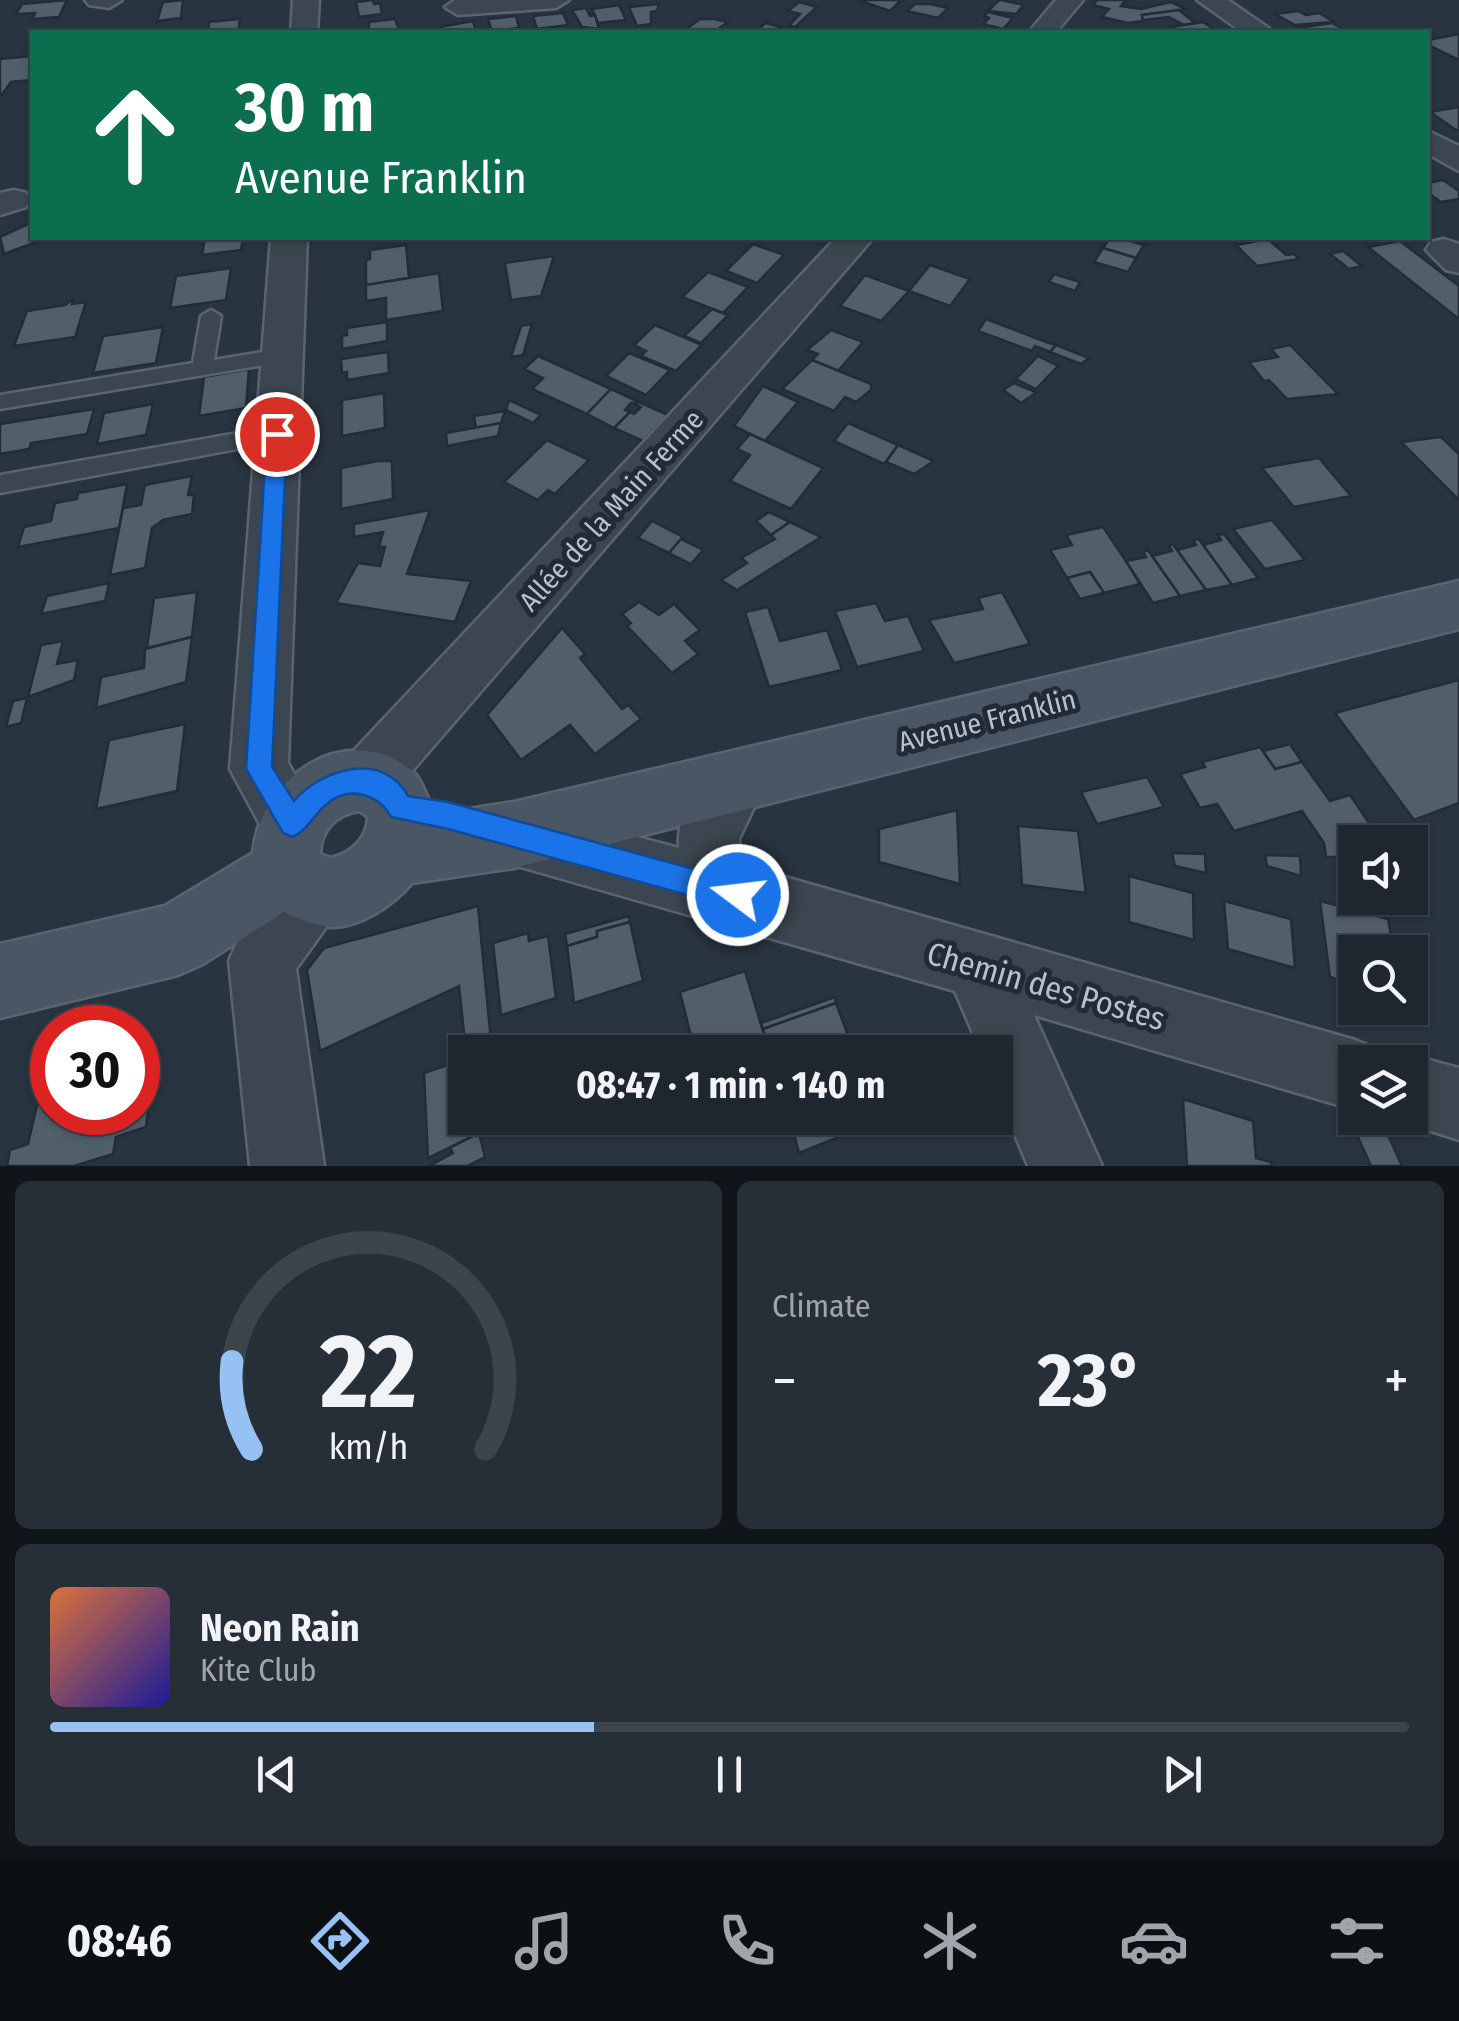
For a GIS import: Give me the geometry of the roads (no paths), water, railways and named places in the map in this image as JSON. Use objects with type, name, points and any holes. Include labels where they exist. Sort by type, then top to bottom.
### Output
[{"type":"street","points":[[98,0],[109,0]]},
{"type":"street","points":[[304,30],[306,0]]},
{"type":"street","points":[[458,7],[556,0]]},
{"type":"street","points":[[1044,30],[1070,0]]},
{"type":"street","points":[[1210,0],[1257,30]]},
{"type":"street","points":[[1430,141],[1459,161]]},
{"type":"street","points":[[288,1166],[262,961],[299,861],[316,794],[332,786],[387,813],[368,880],[331,893],[299,861],[259,769],[289,240]]},
{"type":"street","name":"Allée de la Main Ferme","points":[[387,813],[853,240]]},
{"type":"street","name":"Avenue Franklin","points":[[387,813],[437,848],[514,836],[1459,605]]},
{"type":"street","points":[[737,782],[710,819],[707,847],[716,872],[738,895]]},
{"type":"street","name":"Chemin des Postes","points":[[514,836],[738,895],[1338,1069]]},
{"type":"street","points":[[178,938],[299,861]]},
{"type":"street","points":[[0,980],[178,938],[242,942],[262,961]]},
{"type":"street","points":[[978,967],[1065,1166]]},
{"type":"street","points":[[1428,1095],[1459,1104]]},
{"type":"lane","points":[[202,369],[210,316]]},
{"type":"lane","points":[[0,402],[281,356]]},
{"type":"lane","points":[[0,484],[277,434]]}]
